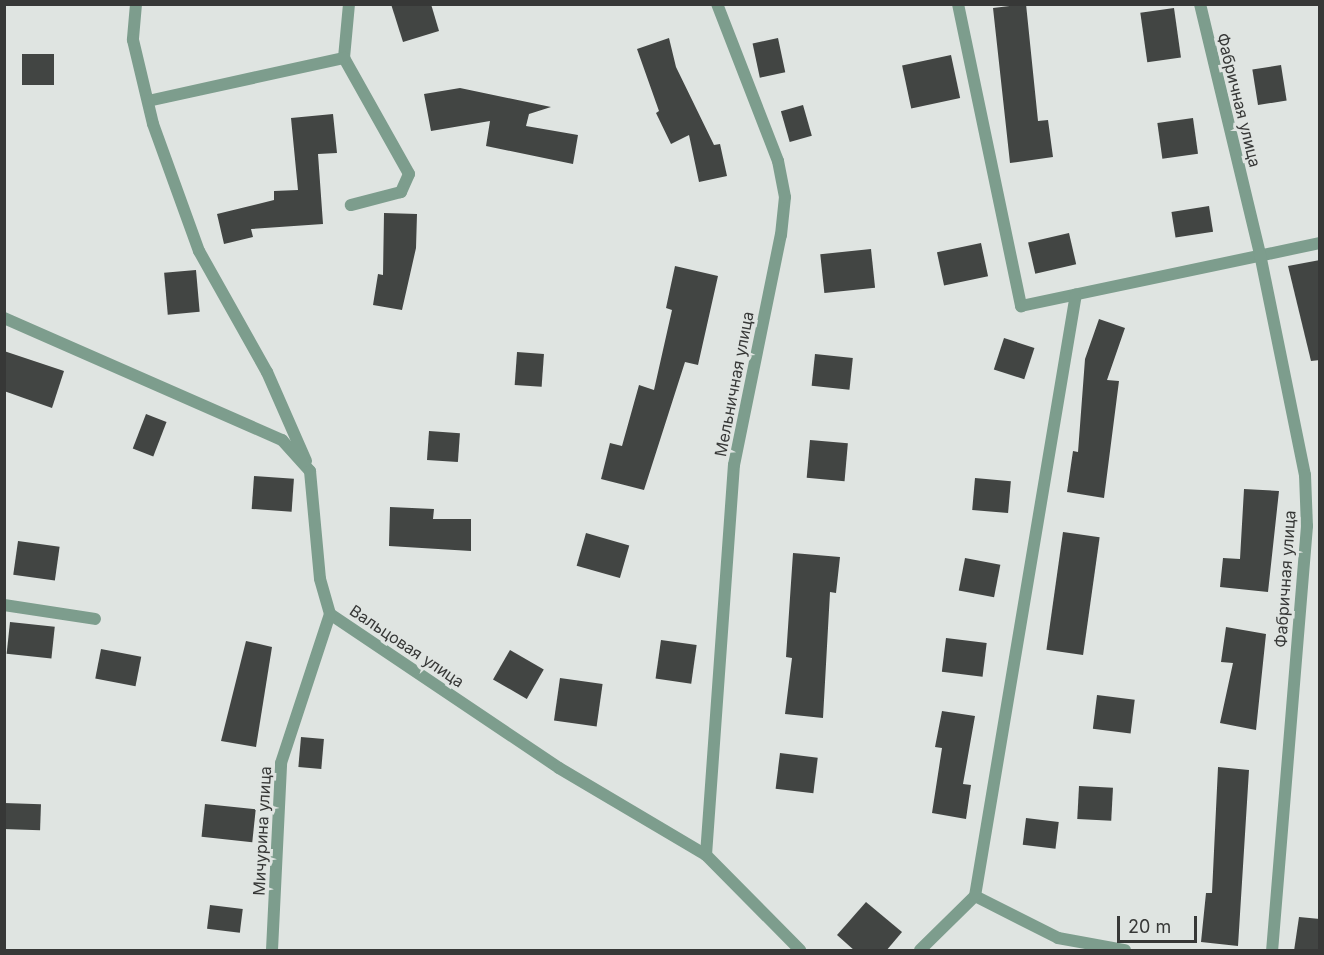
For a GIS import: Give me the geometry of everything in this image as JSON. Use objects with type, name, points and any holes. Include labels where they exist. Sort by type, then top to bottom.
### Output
[{"type":"street","name":"Вальцовая улица","points":[[136,4],[133,40],[148,101],[199,251],[267,372],[310,471],[320,579],[330,614],[558,768],[706,855],[800,951]]},
{"type":"street","points":[[349,4],[344,58],[409,174],[401,192],[351,205]]},
{"type":"street","name":"Мельничная улица","points":[[706,855],[734,465],[781,235],[784,197],[778,161],[717,4]]},
{"type":"street","points":[[958,4],[1021,306],[1320,243]]},
{"type":"street","name":"Фабричная улица","points":[[1200,4],[1260,254],[1305,475],[1307,526],[1272,951]]},
{"type":"street","points":[[148,101],[344,58]]},
{"type":"street","points":[[920,951],[975,896],[1076,294]]},
{"type":"street","points":[[4,318],[282,440],[310,471]]},
{"type":"street","points":[[4,605],[95,619]]},
{"type":"street","name":"Мичурина улица","points":[[272,951],[281,763],[330,614]]},
{"type":"street","points":[[975,896],[1058,938],[1125,951]]},
{"type":"building","points":[[391,4],[431,4],[439,31],[403,42]]},
{"type":"building","points":[[1026,4],[1038,121],[1048,120],[1053,157],[1010,163],[993,8]]},
{"type":"building","points":[[1174,8],[1181,58],[1147,62],[1140,13]]},
{"type":"building","points":[[669,38],[676,67],[714,145],[720,144],[727,176],[699,182],[689,135],[671,144],[656,113],[659,111],[637,49]]},
{"type":"building","points":[[778,38],[785,72],[760,78],[753,43]]},
{"type":"building","points":[[22,54],[54,54],[54,85],[22,85]]},
{"type":"building","points":[[951,55],[960,98],[911,108],[902,65]]},
{"type":"building","points":[[1281,65],[1287,101],[1258,105],[1252,70]]},
{"type":"building","points":[[460,88],[551,107],[529,114],[526,126],[578,135],[573,164],[486,146],[490,121],[431,131],[424,94]]},
{"type":"building","points":[[803,105],[812,136],[790,142],[781,111]]},
{"type":"building","points":[[333,114],[337,153],[318,154],[323,224],[251,229],[253,237],[224,244],[217,214],[274,200],[274,191],[298,190],[291,118]]},
{"type":"building","points":[[1193,118],[1198,154],[1162,159],[1157,123]]},
{"type":"building","points":[[1209,206],[1213,232],[1176,238],[1171,212]]},
{"type":"building","points":[[384,213],[417,214],[416,248],[402,310],[373,305],[378,274],[383,275]]},
{"type":"building","points":[[1069,233],[1076,264],[1035,274],[1028,242]]},
{"type":"building","points":[[981,243],[988,276],[944,286],[937,252]]},
{"type":"building","points":[[871,249],[875,288],[824,293],[820,254]]},
{"type":"building","points":[[1320,260],[1320,360],[1311,361],[1288,266]]},
{"type":"building","points":[[675,266],[718,276],[698,365],[685,362],[644,490],[601,479],[610,443],[622,446],[639,385],[654,390],[672,310],[666,308]]},
{"type":"building","points":[[196,270],[200,312],[168,315],[164,273]]},
{"type":"building","points":[[1099,319],[1125,328],[1107,380],[1119,381],[1104,498],[1067,492],[1073,451],[1078,452],[1085,359]]},
{"type":"building","points":[[1004,338],[1034,348],[1024,379],[994,369]]},
{"type":"building","points":[[4,351],[64,371],[52,408],[4,391]]},
{"type":"building","points":[[517,352],[544,354],[542,387],[515,385]]},
{"type":"building","points":[[815,354],[853,358],[849,390],[812,386]]},
{"type":"building","points":[[146,414],[167,422],[153,456],[133,449]]},
{"type":"building","points":[[429,431],[460,433],[458,462],[427,460]]},
{"type":"building","points":[[810,440],[848,443],[845,481],[807,478]]},
{"type":"building","points":[[254,476],[294,479],[292,512],[252,509]]},
{"type":"building","points":[[975,478],[1011,481],[1008,513],[972,510]]},
{"type":"building","points":[[1244,489],[1279,491],[1268,592],[1220,587],[1223,558],[1240,559]]},
{"type":"building","points":[[390,507],[434,509],[433,519],[471,519],[471,551],[389,546]]},
{"type":"building","points":[[1063,532],[1100,537],[1083,655],[1046,650]]},
{"type":"building","points":[[586,533],[629,545],[620,578],[577,566]]},
{"type":"building","points":[[18,541],[60,547],[55,581],[13,575]]},
{"type":"building","points":[[793,553],[840,557],[836,593],[830,592],[823,718],[785,714],[792,658],[786,657]]},
{"type":"building","points":[[965,558],[1000,565],[994,597],[959,590]]},
{"type":"building","points":[[10,622],[55,627],[51,659],[7,654]]},
{"type":"building","points":[[1226,627],[1266,634],[1256,730],[1220,723],[1233,663],[1221,662]]},
{"type":"building","points":[[946,638],[987,643],[983,677],[942,672]]},
{"type":"building","points":[[661,640],[697,645],[691,684],[656,679]]},
{"type":"building","points":[[246,641],[272,647],[256,747],[221,741]]},
{"type":"building","points":[[101,649],[141,657],[136,686],[95,678]]},
{"type":"building","points":[[510,650],[544,669],[527,699],[493,679]]},
{"type":"building","points":[[560,678],[603,684],[597,727],[554,721]]},
{"type":"building","points":[[1097,695],[1135,700],[1131,733],[1093,729]]},
{"type":"building","points":[[942,711],[975,716],[963,784],[971,785],[966,819],[932,813],[942,748],[935,747]]},
{"type":"building","points":[[301,737],[324,739],[321,769],[298,767]]},
{"type":"building","points":[[780,753],[818,758],[813,793],[776,789]]},
{"type":"building","points":[[1218,767],[1249,770],[1238,946],[1201,942],[1206,893],[1212,893]]},
{"type":"building","points":[[1079,786],[1113,788],[1111,821],[1077,819]]},
{"type":"building","points":[[4,803],[41,804],[40,830],[4,829]]},
{"type":"building","points":[[205,804],[256,809],[252,842],[202,837]]},
{"type":"building","points":[[1026,818],[1059,822],[1055,849],[1023,845]]},
{"type":"building","points":[[866,902],[902,932],[886,951],[855,951],[837,935]]},
{"type":"building","points":[[210,905],[243,909],[240,933],[207,929]]},
{"type":"building","points":[[1299,917],[1320,919],[1320,951],[1294,951]]}]
